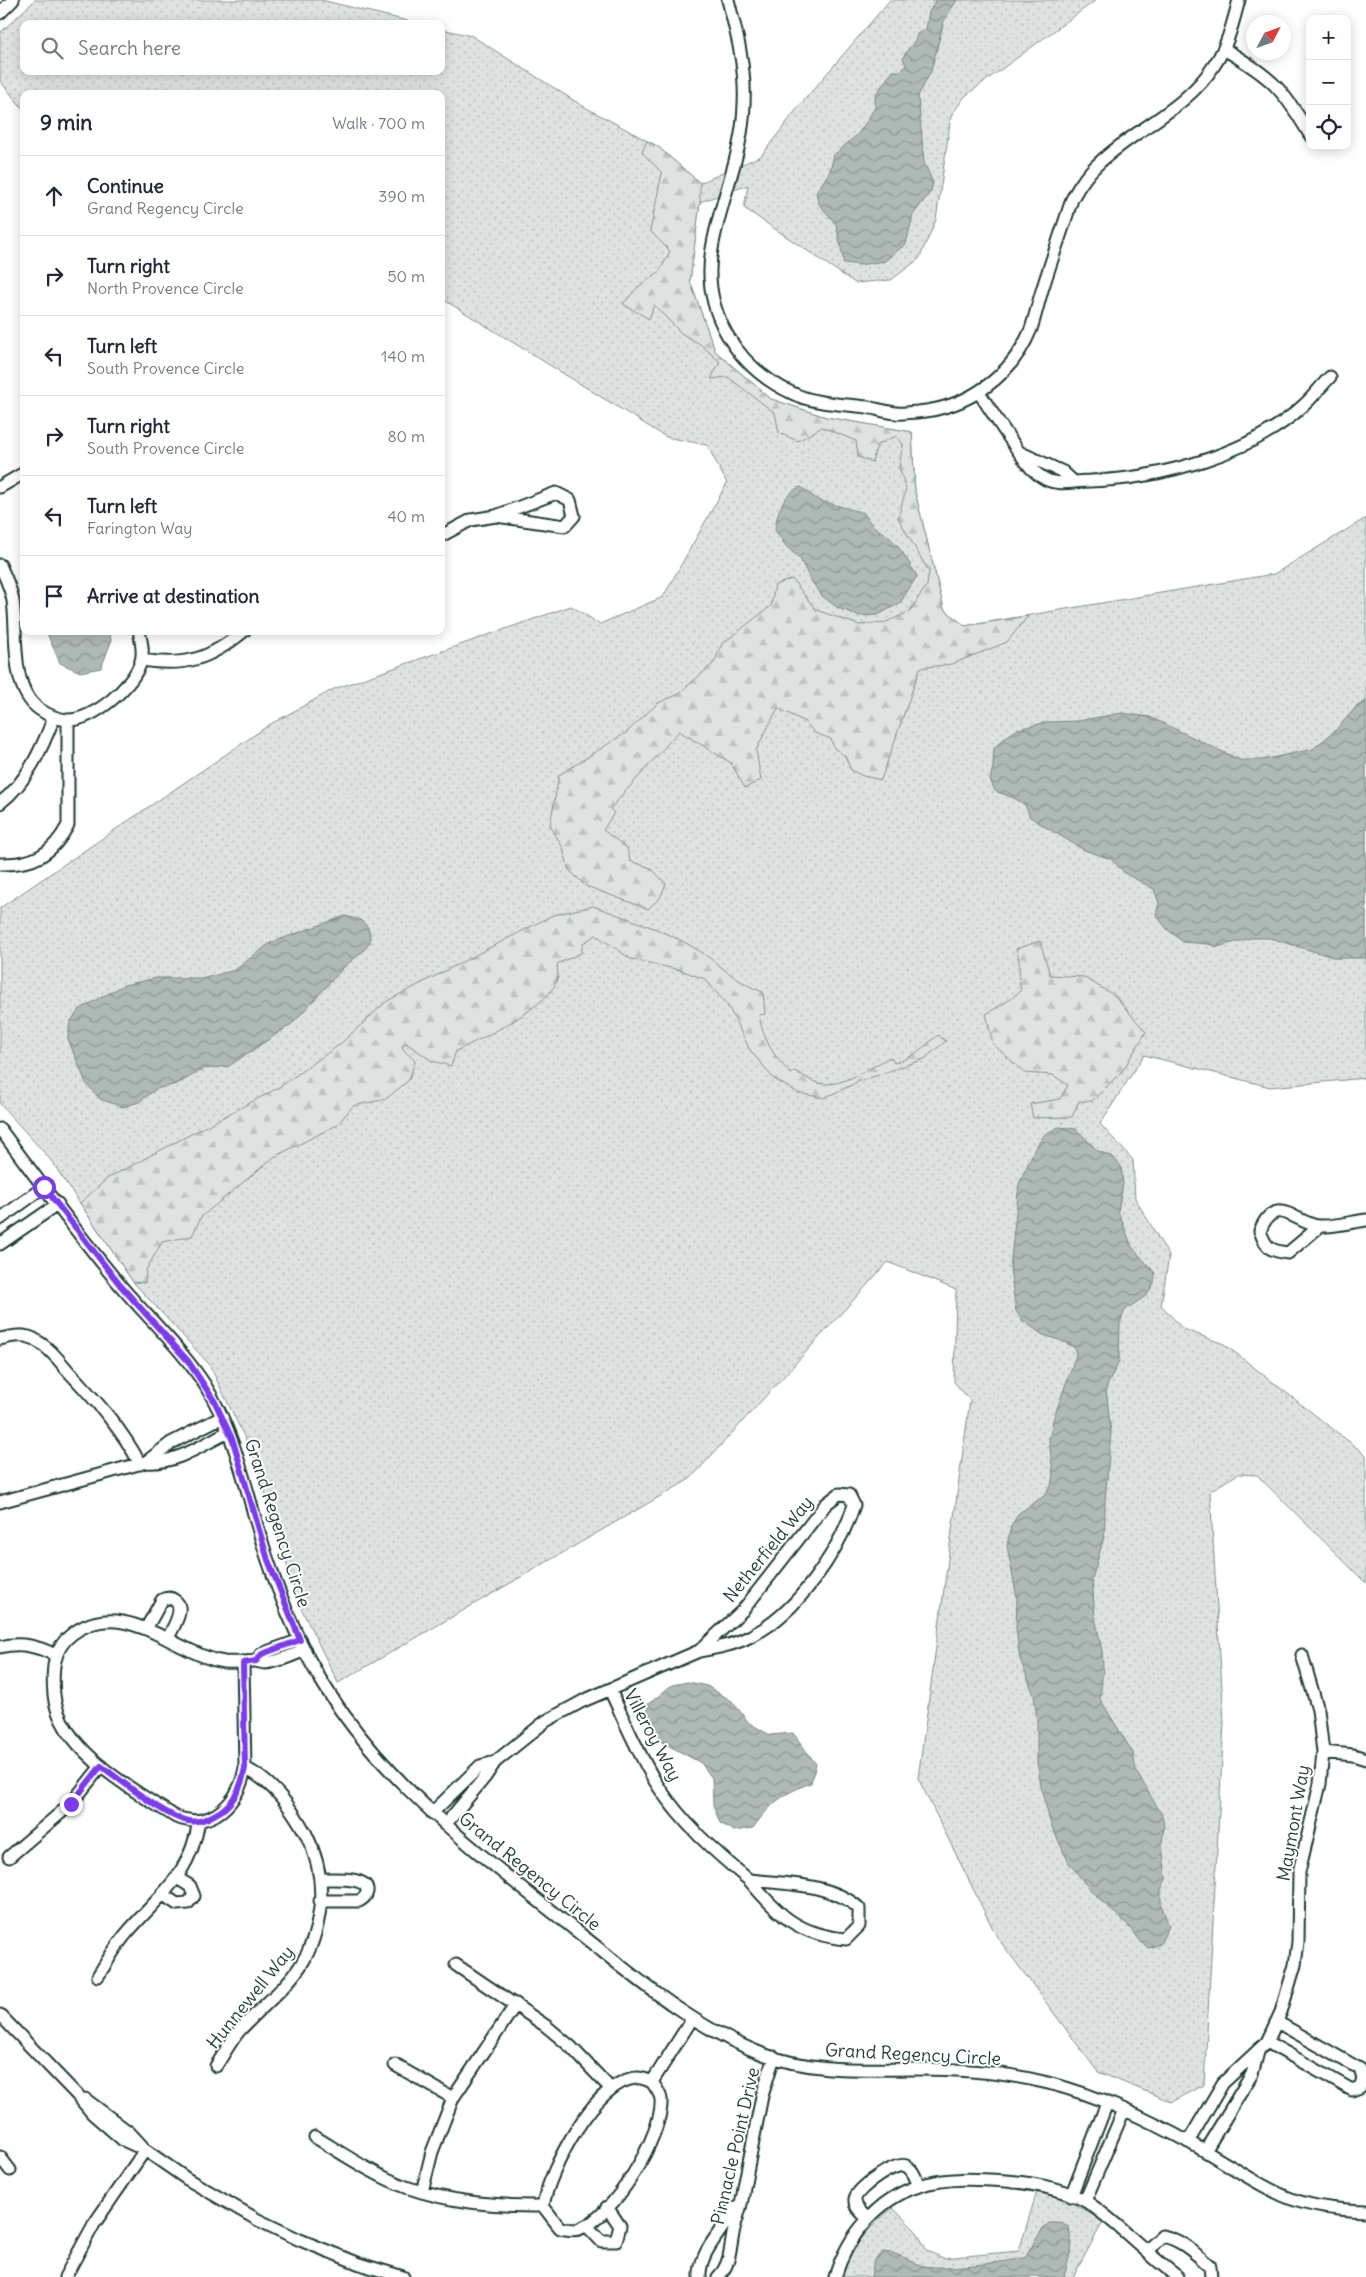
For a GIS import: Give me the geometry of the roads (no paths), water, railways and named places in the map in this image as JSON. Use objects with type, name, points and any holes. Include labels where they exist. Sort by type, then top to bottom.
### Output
[{"type":"street","points":[[0,13],[14,0]]},
{"type":"street","points":[[728,0],[741,59],[744,104],[740,140],[712,249],[710,274],[713,299],[721,324],[731,342],[747,362],[766,379],[794,394],[828,403],[896,413],[924,411],[956,404],[980,392],[1006,370],[1031,329],[1072,200],[1088,174],[1111,152],[1171,110],[1195,89],[1215,65],[1224,49],[1239,0]]},
{"type":"street","points":[[1224,49],[1260,71],[1279,88],[1306,129]]},
{"type":"street","points":[[980,392],[996,421],[1019,452],[1063,472],[1074,482],[1130,478],[1165,472],[1223,453],[1250,441],[1304,406],[1330,377]]},
{"type":"street","points":[[0,487],[20,475]]},
{"type":"street","points":[[445,534],[471,520],[496,516],[556,493],[570,500],[574,516],[565,526],[496,516]]},
{"type":"street","points":[[0,565],[13,598],[20,679],[23,689],[28,699],[54,717],[68,720],[86,715],[111,701],[130,682],[142,660],[139,635]]},
{"type":"street","points":[[142,660],[176,663],[200,658],[223,647],[239,635]]},
{"type":"street","points":[[0,802],[15,787],[30,766],[45,741],[54,717]]},
{"type":"street","points":[[0,864],[32,861],[47,853],[60,840],[68,825],[68,720]]},
{"type":"street","name":"Grand Regency Circle","points":[[0,1129],[120,1285],[188,1361],[204,1383],[228,1432],[246,1484],[268,1560],[303,1645],[332,1696],[363,1740],[413,1796],[432,1813],[634,1976],[692,2019],[756,2051],[774,2057],[819,2067],[850,2070],[921,2069],[989,2072],[1044,2082],[1124,2110],[1205,2151],[1284,2196],[1326,2208],[1366,2211]]},
{"type":"street","points":[[0,1219],[44,1187]]},
{"type":"street","points":[[0,1244],[58,1204]]},
{"type":"street","points":[[1320,1226],[1288,1253],[1274,1252],[1264,1243],[1260,1231],[1264,1222],[1271,1215],[1283,1212],[1295,1215],[1308,1224],[1320,1226],[1366,1220]]},
{"type":"street","points":[[0,1339],[23,1336],[37,1340],[116,1424],[143,1463]]},
{"type":"street","points":[[143,1463],[171,1443],[222,1417]]},
{"type":"street","points":[[0,1502],[143,1463],[156,1464],[170,1460],[228,1432]]},
{"type":"street","name":"Netherfield Way","points":[[446,1825],[485,1778],[495,1762],[546,1721],[610,1690],[699,1651],[731,1645],[763,1630],[802,1594],[827,1558],[850,1519],[854,1505],[849,1495],[839,1494],[826,1504],[743,1610],[699,1651]]},
{"type":"street","points":[[147,1627],[162,1600],[166,1598],[175,1600],[178,1603],[179,1611],[168,1638]]},
{"type":"street","points":[[243,1663],[245,1768],[242,1783],[230,1803],[211,1817],[199,1821],[187,1821],[176,1817],[101,1766],[73,1740],[58,1714],[53,1682],[55,1655],[69,1636],[80,1628],[93,1623],[104,1621],[121,1622],[147,1627],[209,1658],[243,1663],[256,1661],[264,1663],[277,1660],[303,1645]]},
{"type":"street","points":[[0,1647],[27,1644],[55,1655]]},
{"type":"street","name":"Maymont Way","points":[[1188,2142],[1223,2082],[1267,2042],[1277,2022],[1295,1966],[1298,1942],[1299,1872],[1316,1805],[1323,1752],[1318,1710],[1302,1655]]},
{"type":"street","name":"Villeroy Way","points":[[610,1690],[648,1770],[669,1801],[707,1844],[749,1880],[775,1910],[790,1922],[824,1937],[846,1939],[859,1926],[859,1908],[849,1899],[819,1889],[749,1880]]},
{"type":"street","points":[[1323,1752],[1353,1755],[1366,1760]]},
{"type":"street","name":"Netherfield Way","points":[[432,1813],[480,1766],[495,1762]]},
{"type":"street","points":[[9,1857],[71,1804],[101,1766]]},
{"type":"street","name":"Hunnewell Way","points":[[216,2066],[239,2032],[282,1991],[303,1963],[313,1941],[320,1901],[320,1879],[313,1852],[301,1825],[268,1782],[245,1768]]},
{"type":"street","points":[[98,1976],[124,1936],[177,1878],[192,1852],[199,1821]]},
{"type":"street","points":[[162,1894],[177,1904],[188,1903],[194,1896],[190,1886],[177,1878]]},
{"type":"street","points":[[320,1879],[359,1880],[365,1884],[367,1892],[365,1897],[359,1901],[320,1901]]},
{"type":"street","points":[[456,1964],[516,2004],[560,2037],[611,2089]]},
{"type":"street","points":[[422,2192],[432,2152],[453,2098],[516,2004]]},
{"type":"street","points":[[0,2015],[77,2095],[92,2114],[123,2140],[145,2150],[194,2184],[258,2220],[326,2250],[403,2277]]},
{"type":"street","points":[[652,2082],[692,2019]]},
{"type":"street","points":[[1267,2042],[1352,2090],[1360,2087],[1363,2079],[1360,2069],[1277,2022]]},
{"type":"street","points":[[1205,2151],[1252,2074],[1258,2052]]},
{"type":"street","name":"Pinnacle Point Drive","points":[[718,2277],[729,2257],[731,2243],[743,2202],[744,2187],[762,2096],[774,2057]]},
{"type":"street","points":[[395,2065],[453,2098]]},
{"type":"street","points":[[315,2137],[367,2169],[422,2192],[468,2202],[543,2206],[560,2228],[578,2230],[587,2226],[607,2207],[623,2189],[642,2161],[656,2129],[660,2114],[661,2097],[652,2082],[638,2077],[624,2080],[611,2089],[585,2116],[570,2138],[555,2168],[543,2206]]},
{"type":"street","points":[[1072,2196],[1107,2103]]},
{"type":"street","points":[[1085,2202],[1124,2110]]},
{"type":"street","points":[[65,2277],[94,2224],[145,2150]]},
{"type":"street","points":[[0,2157],[10,2170]]},
{"type":"street","points":[[867,2218],[855,2205],[855,2198],[859,2191],[877,2177],[899,2165],[906,2166],[911,2170],[919,2186]]},
{"type":"street","points":[[835,2277],[840,2261],[852,2238],[867,2218],[893,2199],[919,2186],[945,2181],[987,2180],[1024,2183],[1050,2188],[1085,2202],[1147,2250],[1178,2277]]},
{"type":"street","points":[[717,2238],[728,2221],[744,2187]]},
{"type":"street","points":[[587,2226],[601,2241],[616,2241],[620,2226],[607,2207]]},
{"type":"street","points":[[1147,2250],[1162,2236],[1169,2237],[1193,2251],[1210,2266],[1211,2277]]},
{"type":"street","name":"Pinnacle Point Drive","points":[[700,2277],[700,2267],[708,2247],[717,2238],[731,2243]]},
{"type":"water","points":[[936,0],[957,0],[944,21],[931,71],[918,96],[924,162],[933,183],[931,191],[913,215],[906,244],[885,261],[859,265],[844,263],[836,224],[819,204],[816,193],[830,171],[834,155],[858,134],[867,121],[875,107],[875,95],[893,71],[901,71],[906,65],[903,58],[915,41],[917,34],[926,29],[929,12]]},
{"type":"water","points":[[801,487],[818,500],[864,513],[874,527],[887,535],[895,543],[917,576],[900,603],[878,615],[860,616],[838,608],[822,596],[810,579],[800,559],[786,546],[775,530],[777,517],[785,499]]},
{"type":"water","points":[[48,635],[110,635],[111,642],[101,668],[80,672],[60,663]]},
{"type":"water","points":[[1366,701],[1366,958],[1336,958],[1270,938],[1251,938],[1217,947],[1209,944],[1183,942],[1167,929],[1156,915],[1159,903],[1154,889],[1126,874],[1111,859],[1084,850],[1030,817],[1025,805],[1014,798],[995,791],[990,779],[994,748],[1018,729],[1048,722],[1078,721],[1122,713],[1150,717],[1240,760],[1262,760],[1313,749],[1336,730],[1357,706]]},
{"type":"water","points":[[345,916],[360,920],[367,926],[370,942],[363,951],[344,967],[293,1023],[229,1066],[204,1069],[177,1084],[156,1089],[139,1102],[123,1107],[100,1099],[86,1083],[68,1039],[70,1022],[80,1009],[124,985],[157,978],[205,978],[235,970],[270,943]]},
{"type":"water","points":[[1059,1127],[1076,1129],[1098,1151],[1113,1157],[1121,1166],[1123,1184],[1118,1211],[1132,1247],[1155,1273],[1154,1283],[1147,1295],[1125,1310],[1120,1323],[1119,1361],[1106,1388],[1111,1433],[1104,1537],[1092,1579],[1095,1617],[1102,1651],[1103,1669],[1100,1699],[1133,1753],[1136,1771],[1162,1815],[1164,1827],[1162,1844],[1166,1879],[1161,1890],[1161,1904],[1169,1926],[1160,1944],[1149,1948],[1140,1942],[1127,1924],[1092,1892],[1069,1863],[1051,1825],[1042,1792],[1037,1762],[1037,1721],[1034,1695],[1020,1659],[1016,1629],[1017,1598],[1007,1546],[1011,1526],[1019,1513],[1044,1496],[1051,1486],[1053,1474],[1049,1440],[1053,1420],[1076,1355],[1075,1348],[1062,1341],[1043,1335],[1022,1320],[1016,1311],[1010,1268],[1019,1184],[1035,1148],[1045,1134]]},
{"type":"water","points":[[688,1682],[707,1686],[732,1701],[749,1723],[770,1735],[793,1733],[816,1764],[811,1783],[778,1800],[765,1812],[753,1828],[734,1831],[720,1823],[713,1805],[712,1778],[701,1763],[662,1742],[650,1724],[647,1705],[672,1685]]},
{"type":"water","points":[[1049,2223],[1060,2223],[1069,2227],[1072,2246],[1064,2277],[871,2277],[874,2260],[883,2252],[895,2254],[924,2266],[933,2267],[974,2265],[1025,2258],[1043,2228]]}]
